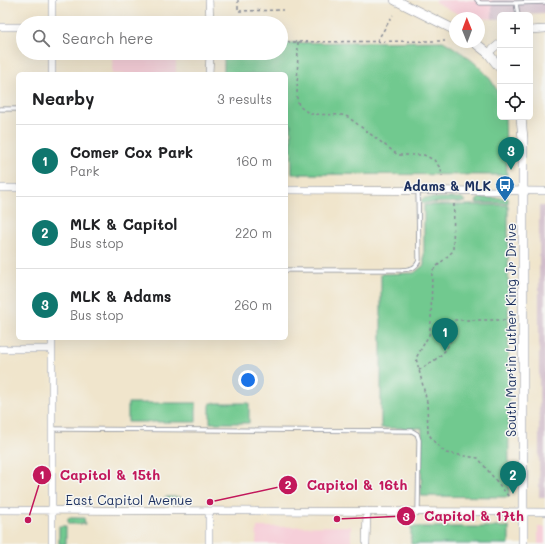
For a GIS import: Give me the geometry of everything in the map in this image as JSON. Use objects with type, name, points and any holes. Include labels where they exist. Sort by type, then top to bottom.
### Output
[{"type":"street","points":[[52,0],[52,16]]},
{"type":"street","points":[[209,0],[210,16]]},
{"type":"street","points":[[395,0],[449,27]]},
{"type":"street","points":[[0,27],[16,28]]},
{"type":"street","points":[[533,30],[545,29]]},
{"type":"street","points":[[488,53],[497,46]]},
{"type":"street","points":[[482,48],[497,64]]},
{"type":"street","points":[[52,60],[52,72]]},
{"type":"street","points":[[209,72],[210,60]]},
{"type":"street","name":"South Martin Luther King Jr Drive","points":[[521,120],[523,191],[523,544]]},
{"type":"street","points":[[0,188],[16,188]]},
{"type":"street","points":[[288,190],[545,190]]},
{"type":"street","points":[[52,340],[52,544]]},
{"type":"street","points":[[0,349],[52,349]]},
{"type":"street","name":"East Capitol Avenue","points":[[0,510],[545,512]]},
{"type":"street","points":[[209,511],[209,544]]},
{"type":"street","points":[[366,544],[367,511]]},
{"type":"lane","points":[[477,0],[480,3],[545,2]]},
{"type":"lane","points":[[516,3],[518,12]]},
{"type":"lane","points":[[0,109],[16,109]]},
{"type":"lane","points":[[288,270],[401,270],[412,269],[417,266],[420,260],[418,190]]},
{"type":"lane","points":[[52,429],[412,431],[417,434],[418,440],[418,512]]},
{"type":"path","points":[[238,0],[237,11],[283,10]]},
{"type":"path","points":[[377,42],[393,15]]},
{"type":"path","points":[[288,42],[445,41]]},
{"type":"path","points":[[298,42],[297,98],[302,110],[310,114],[342,115],[348,117],[398,155],[424,156],[434,160],[441,169],[442,176]]},
{"type":"path","points":[[454,204],[454,251],[432,271],[431,322],[429,335],[416,358],[427,402],[428,433],[435,443],[446,453],[478,458],[509,498]]},
{"type":"path","points":[[419,370],[449,347],[453,337],[453,320],[510,320]]},
{"type":"shaded area","points":[[435,0],[492,0],[492,19],[485,19],[485,12],[454,12],[435,2]]},
{"type":"shaded area","points":[[492,0],[545,0],[545,13],[497,12],[497,19],[492,19]]},
{"type":"shaded area","points":[[113,60],[176,60],[176,72],[112,72]]},
{"type":"shaded area","points":[[539,206],[545,206],[545,497],[539,497]]},
{"type":"shaded area","points":[[351,526],[351,544],[256,544],[257,527]]},
{"type":"shaded area","points":[[538,527],[545,527],[545,544],[538,544]]},
{"type":"green space","points":[[443,41],[449,45],[449,48],[454,48],[478,66],[486,74],[497,91],[497,120],[505,120],[507,175],[292,174],[291,124],[288,124],[288,72],[224,72],[224,60],[288,60],[288,43]]},
{"type":"green space","points":[[462,198],[466,202],[421,203],[422,199]]},
{"type":"green space","points":[[480,198],[508,198],[508,203],[476,203]]},
{"type":"green space","points":[[424,205],[508,205],[509,497],[421,496],[422,428],[381,428],[381,274],[414,273],[424,265]]},
{"type":"green space","points":[[128,403],[196,403],[196,422],[128,422]]},
{"type":"green space","points":[[210,403],[249,403],[249,423],[210,423]]},
{"type":"green space","points":[[165,497],[181,497],[180,503],[166,503]]},
{"type":"green space","points":[[68,518],[84,518],[85,524],[68,524]]},
{"type":"green space","points":[[59,526],[66,526],[66,544],[59,544]]},
{"type":"green space","points":[[411,527],[509,527],[509,544],[411,544]]},
{"type":"place","name":"MLK & Adams","points":[[511,170]]},
{"type":"place","name":"Adams & MLK","points":[[505,202]]},
{"type":"place","name":"Comer Cox Park","points":[[445,351]]},
{"type":"place","name":"MLK & Capitol","points":[[513,494]]},
{"type":"place","name":"Capitol & 16th","points":[[210,502]]},
{"type":"place","name":"Capitol & 17th","points":[[337,519]]},
{"type":"place","name":"Capitol & 15th","points":[[28,520]]}]
